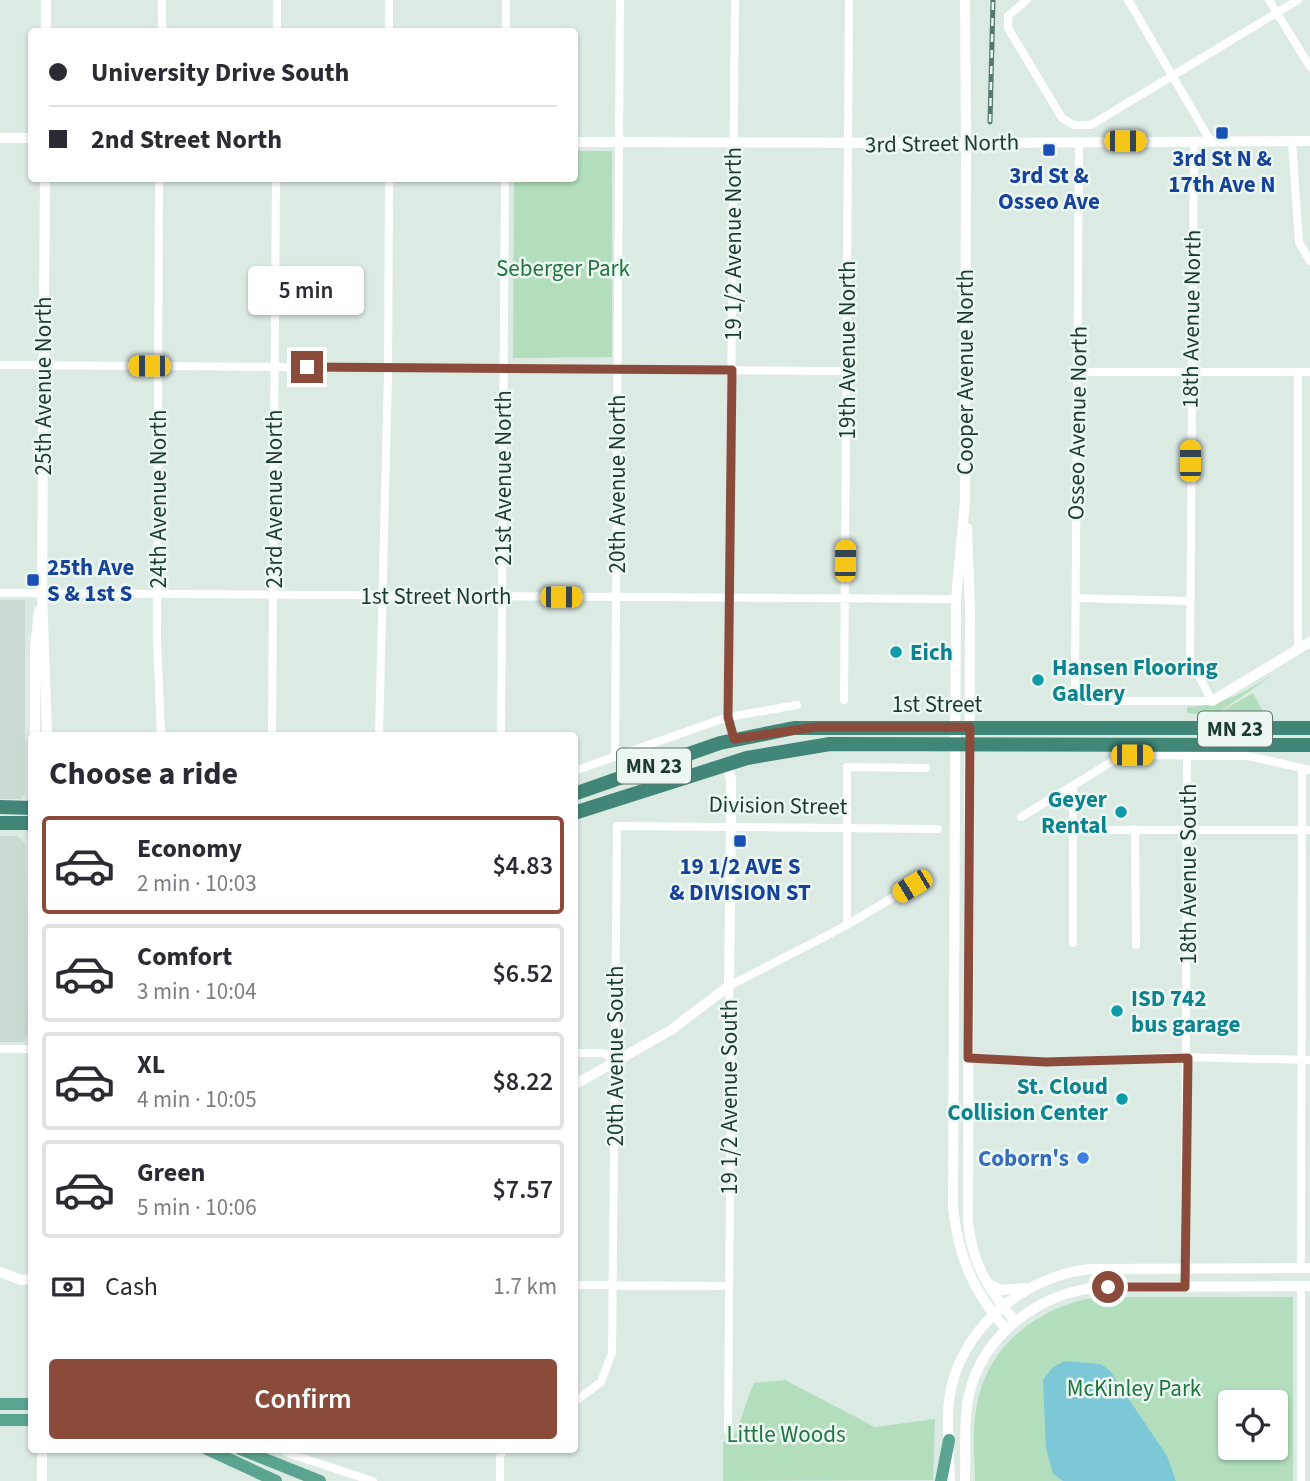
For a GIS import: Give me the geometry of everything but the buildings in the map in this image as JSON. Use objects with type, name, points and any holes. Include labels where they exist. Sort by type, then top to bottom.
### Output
[{"type":"highway","name":"1st Street","points":[[578,793],[734,739],[816,727],[1310,728]]},
{"type":"highway","name":"1st Street","points":[[578,812],[727,764],[780,751],[830,744],[1310,744]]},
{"type":"highway","points":[[0,807],[28,807]]},
{"type":"highway","points":[[0,823],[28,823]]},
{"type":"main road","points":[[0,138],[28,138]]},
{"type":"main road","name":"3rd Street North","points":[[578,142],[966,143]]},
{"type":"main road","name":"Cooper Avenue North","points":[[962,743],[956,599],[965,501],[966,143]]},
{"type":"main road","points":[[963,727],[969,566],[965,501]]},
{"type":"main road","points":[[962,743],[968,1222],[975,1259],[986,1282],[1015,1321]]},
{"type":"main road","points":[[962,743],[953,1207],[962,1260],[974,1288],[1006,1329]]},
{"type":"main road","points":[[986,1282],[1001,1290],[1034,1285],[1077,1270],[1306,1268]]},
{"type":"main road","points":[[950,1481],[949,1398],[957,1371],[971,1343],[993,1315],[1034,1285]]},
{"type":"main road","points":[[965,1481],[971,1390],[988,1352],[1015,1321],[1048,1300],[1082,1289],[1306,1287]]},
{"type":"main road","points":[[0,1404],[28,1404]]},
{"type":"main road","points":[[0,1420],[28,1420]]},
{"type":"main road","points":[[941,1481],[949,1440]]},
{"type":"main road","points":[[216,1453],[276,1481]]},
{"type":"main road","points":[[254,1453],[320,1481]]},
{"type":"street","points":[[46,0],[46,28]]},
{"type":"street","points":[[162,0],[162,28]]},
{"type":"street","points":[[277,0],[277,28]]},
{"type":"street","points":[[389,0],[389,28]]},
{"type":"street","points":[[506,0],[506,28]]},
{"type":"street","name":"20th Avenue North","points":[[615,757],[620,0]]},
{"type":"street","name":"19 1/2 Avenue North","points":[[734,739],[728,717],[735,0]]},
{"type":"street","name":"19th Avenue North","points":[[844,701],[849,0]]},
{"type":"street","name":"Cooper Avenue North","points":[[965,0],[966,143]]},
{"type":"street","points":[[1027,0],[1008,16],[1008,28],[1062,118],[1074,125],[1091,125],[1298,0]]},
{"type":"street","points":[[1128,0],[1175,75],[1211,142]]},
{"type":"street","points":[[1269,0],[1310,67]]},
{"type":"street","name":"Osseo Avenue North","points":[[1079,141],[1075,685],[1085,701],[1212,701]]},
{"type":"street","name":"18th Avenue North","points":[[1194,141],[1190,659],[1212,701]]},
{"type":"street","name":"3rd Street North","points":[[966,143],[1310,141]]},
{"type":"street","points":[[1292,142],[1299,242],[1310,261]]},
{"type":"street","name":"25th Avenue North","points":[[45,182],[42,593],[47,732]]},
{"type":"street","name":"24th Avenue North","points":[[159,182],[158,594],[161,732]]},
{"type":"street","name":"23rd Avenue North","points":[[272,732],[276,182]]},
{"type":"street","points":[[379,732],[384,595],[389,182]]},
{"type":"street","name":"21st Avenue North","points":[[501,732],[505,182]]},
{"type":"street","points":[[0,365],[846,371]]},
{"type":"street","points":[[1078,372],[1310,372]]},
{"type":"street","points":[[1298,372],[1298,650]]},
{"type":"street","name":"1st Street North","points":[[0,593],[956,599]]},
{"type":"street","name":"25th Avenue North","points":[[35,732],[35,638],[42,593]]},
{"type":"street","points":[[1076,598],[1189,601]]},
{"type":"street","points":[[1212,701],[1310,642]]},
{"type":"street","points":[[578,770],[728,717],[797,705]]},
{"type":"street","points":[[1021,817],[1118,758],[1187,755],[1248,757],[1306,770],[1306,1268]]},
{"type":"street","name":"18th Avenue South","points":[[1185,1287],[1189,830],[1187,755]]},
{"type":"street","name":"19 1/2 Avenue South","points":[[727,764],[731,779],[728,1430]]},
{"type":"street","points":[[847,925],[847,767],[926,768]]},
{"type":"street","points":[[1073,786],[1073,943]]},
{"type":"street","name":"Division Street","points":[[617,826],[938,829]]},
{"type":"street","name":"20th Avenue South","points":[[578,1399],[601,1382],[612,1353],[617,826]]},
{"type":"street","points":[[1075,830],[1306,830]]},
{"type":"street","points":[[1135,830],[1136,945]]},
{"type":"street","points":[[578,1082],[671,1030],[729,986],[847,925],[912,886]]},
{"type":"street","points":[[0,1049],[28,1049]]},
{"type":"street","points":[[578,1053],[604,1053],[615,1061]]},
{"type":"street","points":[[968,1058],[1046,1062],[1188,1058],[1306,1060]]},
{"type":"street","points":[[0,1272],[21,1280],[28,1279]]},
{"type":"street","points":[[578,1284],[728,1286]]},
{"type":"street","points":[[1301,1481],[1306,1287]]},
{"type":"street","points":[[42,1453],[42,1481]]},
{"type":"street","points":[[287,1453],[373,1481]]},
{"type":"street","points":[[500,1481],[502,1453]]},
{"type":"shaded area","points":[[0,600],[25,600],[25,793],[21,799],[0,799]]},
{"type":"shaded area","points":[[0,836],[17,836],[25,843],[27,1036],[24,1042],[0,1042]]},
{"type":"green space","name":"Seberger Park","points":[[578,151],[612,151],[612,357],[513,358],[514,182],[578,182]]},
{"type":"green space","points":[[1273,675],[1213,716],[1187,713],[1187,707],[1222,701]]},
{"type":"green space","points":[[1253,693],[1266,717],[1215,716],[1218,713]]},
{"type":"green space","name":"McKinley Park","points":[[1097,1297],[1293,1297],[1293,1481],[975,1481],[976,1411],[981,1388],[990,1368],[1002,1349],[1017,1334],[1054,1310]]},
{"type":"green space","name":"Little Woods","points":[[785,1380],[875,1427],[935,1419],[933,1480],[723,1481],[723,1442],[731,1442],[754,1383]]},
{"type":"water","points":[[1065,1361],[1101,1364],[1110,1371],[1167,1456],[1176,1481],[1063,1481],[1053,1474],[1046,1448],[1043,1380],[1053,1367]]},
{"type":"railway","points":[[990,122],[993,0]]},
{"type":"place","name":"3rd St N & 17th Ave N","points":[[1222,133]]},
{"type":"place","name":"3rd St & Osseo Ave","points":[[1049,150]]},
{"type":"place","name":"25th Ave S & 1st S","points":[[33,580]]},
{"type":"place","name":"Eich","points":[[896,652]]},
{"type":"place","name":"Hansen Flooring Gallery","points":[[1038,680]]},
{"type":"place","name":"Geyer Rental","points":[[1121,812]]},
{"type":"place","name":"19 1/2 AVE S & DIVISION ST","points":[[740,841]]},
{"type":"place","name":"ISD 742 bus garage","points":[[1117,1011]]},
{"type":"place","name":"St. Cloud Collision Center","points":[[1122,1099]]},
{"type":"place","name":"Coborn's","points":[[1083,1158]]},
{"type":"route","points":[[307,367],[732,370],[728,717],[734,739],[793,728],[970,727],[968,1058],[1046,1062],[1188,1058],[1185,1287],[1108,1287]]}]
